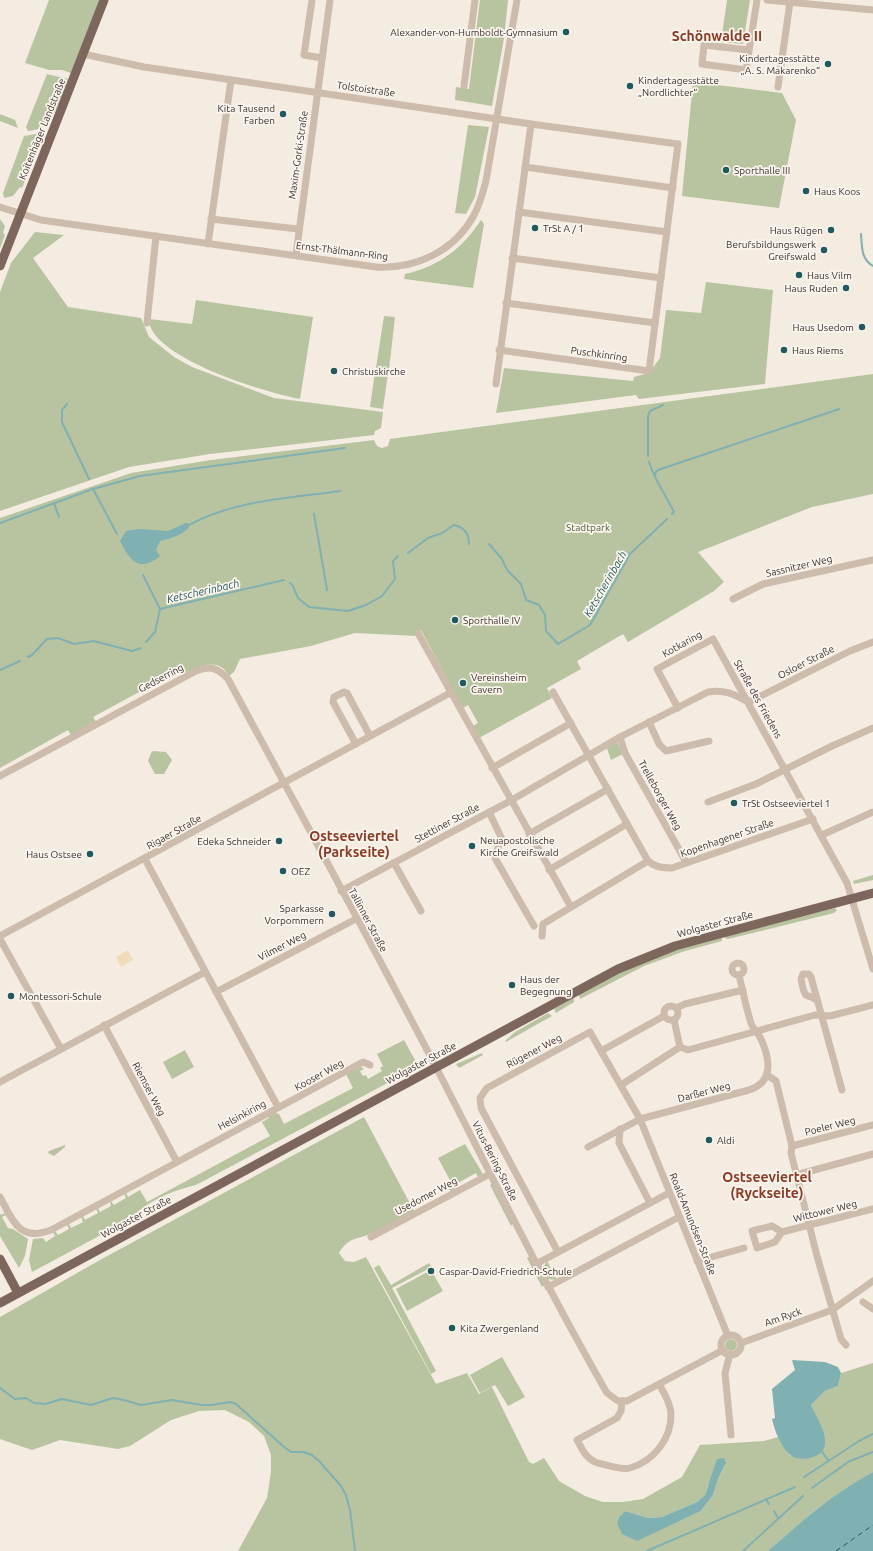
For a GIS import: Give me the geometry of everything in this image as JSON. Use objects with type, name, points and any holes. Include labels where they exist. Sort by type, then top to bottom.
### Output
[{"type":"main road","name":"Koitenhäger Landstraße","points":[[0,266],[19,214],[104,0]]},
{"type":"main road","name":"Wolgaster Straße","points":[[0,1303],[436,1067],[632,963],[675,946],[873,893]]},
{"type":"main road","points":[[0,1260],[18,1293]]},
{"type":"street","points":[[312,0],[304,55],[322,58]]},
{"type":"street","name":"Maxim-Gorki-Straße","points":[[296,255],[298,229],[330,0]]},
{"type":"street","points":[[464,86],[476,0]]},
{"type":"street","name":"Ernst-Thälmann-Ring","points":[[0,207],[41,220],[376,267],[393,268],[405,266],[434,255],[448,246],[465,228],[474,216],[480,200],[486,181],[498,118],[517,0]]},
{"type":"street","points":[[749,50],[704,46],[702,64],[746,70],[757,0]]},
{"type":"street","points":[[767,0],[823,3],[873,10]]},
{"type":"street","points":[[778,87],[790,2]]},
{"type":"street","name":"Tolstoistraße","points":[[83,54],[144,67],[498,118]]},
{"type":"street","points":[[208,244],[231,80]]},
{"type":"street","name":"Puschkinring","points":[[498,118],[531,124],[678,144],[649,371],[499,350]]},
{"type":"street","points":[[496,384],[499,350],[531,124]]},
{"type":"street","points":[[525,167],[673,188]]},
{"type":"street","points":[[518,212],[667,232]]},
{"type":"street","name":"Ernst-Thälmann-Ring","points":[[211,219],[298,229]]},
{"type":"street","points":[[147,322],[156,236]]},
{"type":"street","points":[[512,258],[660,278]]},
{"type":"street","points":[[506,303],[655,323]]},
{"type":"street","name":"Sassnitzer Weg","points":[[733,599],[763,584],[873,560]]},
{"type":"street","points":[[418,633],[510,801],[571,907]]},
{"type":"street","name":"Straße des Friedens","points":[[713,639],[786,769],[847,883],[873,969]]},
{"type":"street","name":"Kotkaring","points":[[678,708],[657,670],[713,639]]},
{"type":"street","name":"Osloer Straße","points":[[749,702],[850,651],[873,642]]},
{"type":"street","name":"Gedserring","points":[[0,776],[196,671],[212,667],[218,669],[228,679],[284,783]]},
{"type":"street","points":[[510,801],[620,737],[708,692],[718,690],[735,694],[749,702]]},
{"type":"street","points":[[356,744],[333,702],[334,697],[344,692],[347,694],[370,736]]},
{"type":"street","points":[[542,936],[543,924],[648,861],[553,692]]},
{"type":"street","name":"Rigaer Straße","points":[[0,938],[450,693]]},
{"type":"street","points":[[649,722],[659,744],[666,751],[709,741]]},
{"type":"street","points":[[492,768],[571,723]]},
{"type":"street","points":[[708,802],[756,784],[832,746],[873,728]]},
{"type":"street","name":"Trelleborger Weg","points":[[620,737],[625,753],[686,862]]},
{"type":"street","name":"Tallinner Straße","points":[[284,783],[436,1067]]},
{"type":"street","points":[[529,834],[608,789]]},
{"type":"street","name":"Stettiner Straße","points":[[342,891],[510,801]]},
{"type":"street","name":"Stettiner Straße","points":[[488,812],[501,838],[495,858],[534,926]]},
{"type":"street","points":[[822,835],[873,812]]},
{"type":"street","name":"Kopenhagener Straße","points":[[648,861],[653,865],[662,868],[672,868],[813,819]]},
{"type":"street","points":[[549,870],[627,824]]},
{"type":"street","name":"Helsinkiring","points":[[0,1197],[15,1225],[21,1230],[31,1234],[40,1234],[51,1230],[278,1107],[145,859]]},
{"type":"street","points":[[394,863],[421,911]]},
{"type":"street","name":"Vilmer Weg","points":[[216,992],[356,919]]},
{"type":"street","points":[[0,938],[61,1049]]},
{"type":"street","points":[[0,1082],[205,972]]},
{"type":"street","points":[[739,975],[751,1025],[763,1047],[768,1069],[767,1075],[776,1081],[792,1146],[791,1153],[796,1175],[809,1225],[841,1339],[846,1344]]},
{"type":"street","points":[[664,1016],[666,1007],[671,1006],[676,1008],[685,1004],[743,990]]},
{"type":"street","points":[[818,1002],[842,1090]]},
{"type":"street","points":[[680,1047],[688,1050],[814,1015],[830,1016],[873,1005]]},
{"type":"street","points":[[676,1008],[678,1014],[674,1020],[680,1047]]},
{"type":"street","points":[[664,1016],[667,1019],[674,1020]]},
{"type":"street","points":[[601,1051],[664,1016]]},
{"type":"street","name":"Riemser Weg","points":[[104,1025],[177,1162]]},
{"type":"street","name":"Roald-Amundsen-Straße","points":[[590,1032],[640,1119],[728,1336]]},
{"type":"street","name":"Rügener Weg","points":[[487,1088],[590,1032]]},
{"type":"street","points":[[621,1085],[680,1047]]},
{"type":"street","name":"Kooser Weg","points":[[278,1107],[363,1062],[370,1065]]},
{"type":"street","name":"Vitus-Bering-Straße","points":[[436,1067],[548,1287],[607,1393],[613,1399],[622,1401]]},
{"type":"street","name":"Darßer Weg","points":[[640,1119],[755,1088],[767,1075]]},
{"type":"street","name":"Vitus-Bering-Straße","points":[[487,1088],[480,1098],[481,1108],[558,1252]]},
{"type":"street","points":[[588,1147],[640,1119]]},
{"type":"street","name":"Poeler Weg","points":[[792,1146],[873,1125]]},
{"type":"street","points":[[620,1129],[618,1143],[650,1202]]},
{"type":"street","points":[[796,1175],[873,1154]]},
{"type":"street","name":"Usedomer Weg","points":[[371,1236],[490,1174]]},
{"type":"street","points":[[536,1264],[669,1193]]},
{"type":"street","name":"Wittower Weg","points":[[782,1232],[873,1209]]},
{"type":"street","points":[[548,1287],[680,1217]]},
{"type":"street","points":[[697,1261],[744,1248]]},
{"type":"street","name":"Am Ryck","points":[[730,1354],[738,1352],[741,1343],[832,1310],[873,1281]]},
{"type":"street","points":[[863,1302],[873,1309]]},
{"type":"street","points":[[723,1350],[722,1343],[728,1336],[736,1336],[741,1343]]},
{"type":"street","points":[[723,1350],[730,1354],[725,1373],[731,1435]]},
{"type":"street","points":[[659,1384],[667,1399],[671,1412],[669,1429],[663,1444],[650,1458],[629,1468],[615,1468],[599,1464],[587,1456],[578,1440],[617,1418],[621,1411],[622,1401],[633,1398],[659,1384],[723,1350]]},
{"type":"green space","points":[[49,0],[100,0],[71,73],[62,70],[49,70],[25,63]]},
{"type":"green space","points":[[480,0],[508,0],[504,38],[492,106],[455,100],[456,87],[469,89]]},
{"type":"green space","points":[[727,0],[750,0],[743,44],[721,42]]},
{"type":"green space","points":[[47,74],[68,79],[58,105],[51,118],[41,128],[28,131],[26,127]]},
{"type":"green space","points":[[693,82],[782,93],[796,120],[779,208],[682,196]]},
{"type":"green space","points":[[0,114],[15,120],[18,128],[0,121]]},
{"type":"green space","points":[[468,125],[489,127],[475,197],[466,214],[455,213]]},
{"type":"green space","points":[[41,133],[44,134],[22,188],[20,187],[13,196],[4,198],[3,193],[24,136]]},
{"type":"green space","points":[[0,219],[5,226],[3,233],[5,235],[0,248]]},
{"type":"green space","points":[[481,220],[484,224],[473,288],[404,279],[405,274],[428,267],[449,255],[458,248]]},
{"type":"green space","points":[[35,232],[64,235],[33,258],[68,307],[141,318],[149,337],[174,357],[192,367],[274,398],[383,412],[381,428],[375,431],[374,435],[210,454],[129,467],[0,511],[0,292],[11,263]]},
{"type":"green space","points":[[706,282],[773,290],[765,384],[639,399],[636,395],[496,413],[504,368],[633,381],[634,377],[649,373],[660,358],[666,310],[701,313]]},
{"type":"green space","points":[[196,300],[313,317],[300,399],[263,390],[238,382],[212,371],[188,360],[168,347],[154,333],[149,319],[192,324]]},
{"type":"green space","points":[[384,316],[395,317],[389,370],[376,368]]},
{"type":"green space","points":[[375,372],[388,373],[383,409],[370,407]]},
{"type":"green space","name":"Stadtpark","points":[[873,374],[873,494],[812,507],[698,552],[724,582],[714,591],[628,642],[623,634],[577,661],[581,669],[547,688],[552,698],[479,738],[473,726],[478,723],[468,705],[463,708],[421,630],[417,636],[355,633],[311,646],[240,659],[234,672],[229,676],[219,666],[214,665],[201,666],[183,674],[180,670],[93,717],[96,722],[71,735],[68,730],[0,768],[0,518],[131,473],[211,460],[374,440],[377,446],[382,448],[388,446],[390,439]]},
{"type":"green space","points":[[617,742],[623,754],[611,760],[607,748]]},
{"type":"green space","points":[[153,751],[166,752],[172,760],[164,774],[155,774],[148,761]]},
{"type":"green space","points":[[873,875],[873,880],[854,884],[853,881]]},
{"type":"green space","points":[[835,908],[837,910],[834,913],[728,939],[725,938],[727,935]]},
{"type":"green space","points":[[722,938],[722,941],[685,951],[644,966],[580,999],[579,995],[628,968],[667,952]]},
{"type":"green space","points":[[574,998],[574,1002],[556,1013],[554,1009]]},
{"type":"green space","points":[[548,1013],[552,1016],[506,1042],[505,1041],[515,1032]]},
{"type":"green space","points":[[404,1040],[416,1062],[412,1070],[196,1185],[177,1190],[159,1198],[142,1208],[127,1221],[32,1272],[29,1260],[33,1239],[43,1238],[46,1242],[55,1236],[53,1232],[55,1231],[58,1235],[69,1229],[67,1225],[69,1224],[71,1228],[83,1222],[81,1217],[83,1216],[85,1220],[98,1213],[96,1209],[98,1208],[100,1212],[111,1206],[111,1201],[114,1205],[126,1198],[124,1194],[126,1193],[128,1197],[140,1190],[147,1202],[270,1136],[262,1122],[269,1118],[268,1115],[275,1113],[279,1114],[284,1124],[353,1088],[346,1074],[361,1067],[364,1069],[360,1071],[363,1076],[366,1075],[368,1079],[382,1071],[380,1068],[383,1066],[377,1054]]},
{"type":"green space","points":[[185,1050],[194,1067],[172,1079],[163,1062]]},
{"type":"green space","points":[[482,1053],[483,1055],[459,1068],[456,1064]]},
{"type":"green space","points":[[364,1117],[414,1211],[372,1233],[350,1241],[339,1253],[345,1261],[354,1262],[366,1257],[436,1384],[467,1373],[479,1394],[492,1387],[529,1462],[533,1464],[544,1458],[559,1481],[585,1496],[603,1502],[623,1502],[643,1499],[682,1477],[700,1445],[764,1441],[778,1437],[790,1456],[825,1446],[824,1437],[811,1405],[825,1391],[838,1386],[841,1373],[873,1363],[873,1472],[831,1498],[768,1551],[238,1551],[267,1498],[271,1472],[271,1455],[264,1436],[249,1422],[225,1410],[199,1411],[171,1420],[130,1446],[118,1449],[60,1440],[32,1450],[0,1439],[0,1317],[100,1260]],"holes":[[[726,1464],[718,1479],[713,1495],[701,1511],[677,1522],[620,1516],[625,1511],[648,1518],[662,1517],[697,1502],[705,1495],[708,1485]]]},
{"type":"green space","points":[[465,1144],[483,1174],[478,1177],[476,1173],[456,1184],[457,1188],[451,1191],[446,1187],[452,1184],[438,1158]]},
{"type":"green space","points":[[65,1145],[65,1147],[54,1156],[48,1153],[49,1151]]},
{"type":"green space","points":[[493,1183],[513,1223],[511,1226],[490,1185]]},
{"type":"green space","points":[[0,1213],[1,1215],[5,1213],[6,1215],[2,1217],[8,1228],[13,1229],[28,1239],[25,1256],[19,1268],[0,1236]]},
{"type":"green space","points":[[530,1256],[545,1285],[542,1287],[527,1258]]},
{"type":"green space","points":[[547,1261],[557,1280],[548,1279],[543,1268]]},
{"type":"green space","points":[[429,1263],[432,1267],[392,1288],[436,1371],[431,1374],[374,1268],[379,1265],[391,1285]]},
{"type":"green space","points":[[431,1270],[443,1291],[407,1311],[396,1289]]},
{"type":"green space","points":[[729,1339],[733,1339],[737,1345],[733,1351],[729,1351],[725,1347],[725,1343]]},
{"type":"green space","points":[[502,1357],[525,1397],[508,1406],[495,1385],[480,1393],[470,1375]]},
{"type":"sand","points":[[128,950],[133,960],[121,967],[116,957]]},
{"type":"water","points":[[186,523],[191,524],[185,531],[177,536],[160,541],[156,550],[160,556],[146,564],[141,564],[132,559],[120,541],[126,531],[139,529],[168,531]]},
{"type":"water","points":[[792,1360],[825,1362],[838,1367],[841,1373],[838,1386],[825,1391],[811,1405],[821,1425],[824,1435],[825,1445],[823,1450],[820,1454],[803,1459],[793,1457],[789,1454],[778,1438],[772,1419],[775,1418],[772,1389],[795,1370]]},
{"type":"water","points":[[724,1458],[726,1463],[718,1479],[713,1495],[701,1511],[637,1541],[622,1534],[617,1523],[620,1516],[625,1511],[648,1518],[662,1517],[697,1502],[705,1495],[717,1459]]},
{"type":"water","points":[[873,1472],[873,1551],[768,1551],[831,1498]]},
{"type":"waterway","points":[[861,234],[864,256],[873,266]]},
{"type":"waterway","points":[[67,404],[62,410],[62,422],[89,479]]},
{"type":"waterway","points":[[648,456],[648,416],[650,411],[663,405]]},
{"type":"waterway","name":"Ketscherinbach","points":[[672,514],[674,512],[655,477],[655,473],[658,470],[839,409]]},
{"type":"waterway","points":[[0,523],[93,489],[140,476],[345,448]]},
{"type":"waterway","points":[[649,462],[654,475]]},
{"type":"waterway","points":[[93,489],[117,534]]},
{"type":"waterway","points":[[191,524],[208,516],[245,505],[283,498],[340,491]]},
{"type":"waterway","points":[[54,503],[59,517]]},
{"type":"waterway","points":[[314,514],[327,590]]},
{"type":"waterway","name":"Ketscherinbach","points":[[489,544],[502,559],[507,570],[521,584],[526,600],[539,605],[545,615],[546,631],[558,644],[590,625],[630,554],[667,519]]},
{"type":"waterway","name":"Ketscherinbach","points":[[408,553],[428,538],[442,533],[454,525],[463,529],[468,537],[469,544]]},
{"type":"waterway","name":"Ketscherinbach","points":[[290,583],[293,586],[298,598],[309,607],[348,611],[366,605],[382,596],[395,579],[393,561],[398,556]]},
{"type":"waterway","points":[[143,575],[160,609]]},
{"type":"waterway","name":"Ketscherinbach","points":[[146,642],[155,632],[160,609],[284,580]]},
{"type":"waterway","name":"Ketscherinbach","points":[[28,657],[32,655],[47,639],[58,638],[74,644],[94,641],[132,651],[141,648]]},
{"type":"waterway","name":"Ketscherinbach","points":[[0,670],[20,661]]},
{"type":"waterway","name":"Ketscherinbach","points":[[0,1388],[15,1399],[26,1398],[34,1403],[45,1404],[62,1399],[91,1405],[113,1398],[141,1405],[172,1400],[202,1405],[230,1402],[236,1404],[291,1452],[303,1452],[312,1455],[341,1486],[346,1495],[350,1510],[355,1551]]},
{"type":"waterway","points":[[804,1477],[859,1441],[873,1434]]},
{"type":"waterway","points":[[822,1452],[828,1460]]},
{"type":"waterway","points":[[812,1488],[848,1462],[873,1452]]},
{"type":"waterway","points":[[647,1551],[795,1487]]},
{"type":"waterway","points":[[743,1551],[803,1496]]},
{"type":"waterway","points":[[766,1499],[769,1504]]},
{"type":"waterway","points":[[774,1511],[778,1518]]},
{"type":"ferry route","points":[[836,1551],[873,1525]]},
{"type":"place","name":"Alexander-von-Humboldt-Gymnasium","points":[[566,32]]},
{"type":"place","name":"Kindertagesstätte „A. S. Makarenko“","points":[[828,64]]},
{"type":"place","name":"Kindertagesstätte „Nordlichter“","points":[[630,86]]},
{"type":"place","name":"Kita Tausend Farben","points":[[283,114]]},
{"type":"place","name":"Sporthalle III","points":[[726,170]]},
{"type":"place","name":"Haus Koos","points":[[806,191]]},
{"type":"place","name":"TrSt A / 1","points":[[535,228]]},
{"type":"place","name":"Haus Rügen","points":[[831,230]]},
{"type":"place","name":"Berufsbildungswerk Greifswald","points":[[824,250]]},
{"type":"place","name":"Haus Vilm","points":[[799,275]]},
{"type":"place","name":"Haus Ruden","points":[[846,288]]},
{"type":"place","name":"Haus Usedom","points":[[862,327]]},
{"type":"place","name":"Haus Riems","points":[[784,350]]},
{"type":"place","name":"Christuskirche","points":[[334,371]]},
{"type":"place","name":"Sporthalle IV","points":[[455,620]]},
{"type":"place","name":"Vereinsheim Cavern","points":[[463,683]]},
{"type":"place","name":"TrSt Ostseeviertel 1","points":[[734,803]]},
{"type":"place","name":"Edeka Schneider","points":[[279,841]]},
{"type":"place","name":"Neuapostolische Kirche Greifswald","points":[[472,846]]},
{"type":"place","name":"Haus Ostsee","points":[[90,854]]},
{"type":"place","name":"OEZ","points":[[283,871]]},
{"type":"place","name":"Sparkasse Vorpommern","points":[[332,914]]},
{"type":"place","name":"Haus der Begegnung","points":[[512,985]]},
{"type":"place","name":"Montessori-Schule","points":[[11,996]]},
{"type":"place","name":"Aldi","points":[[709,1140]]},
{"type":"place","name":"Caspar-David-Friedrich-Schule","points":[[431,1271]]},
{"type":"place","name":"Kita Zwergenland","points":[[452,1328]]},
{"type":"district","name":"Schönwalde II","points":[[717,36]]},
{"type":"district","name":"Ostseeviertel (Parkseite)","points":[[354,844]]},
{"type":"district","name":"Ostseeviertel (Ryckseite)","points":[[767,1186]]}]
